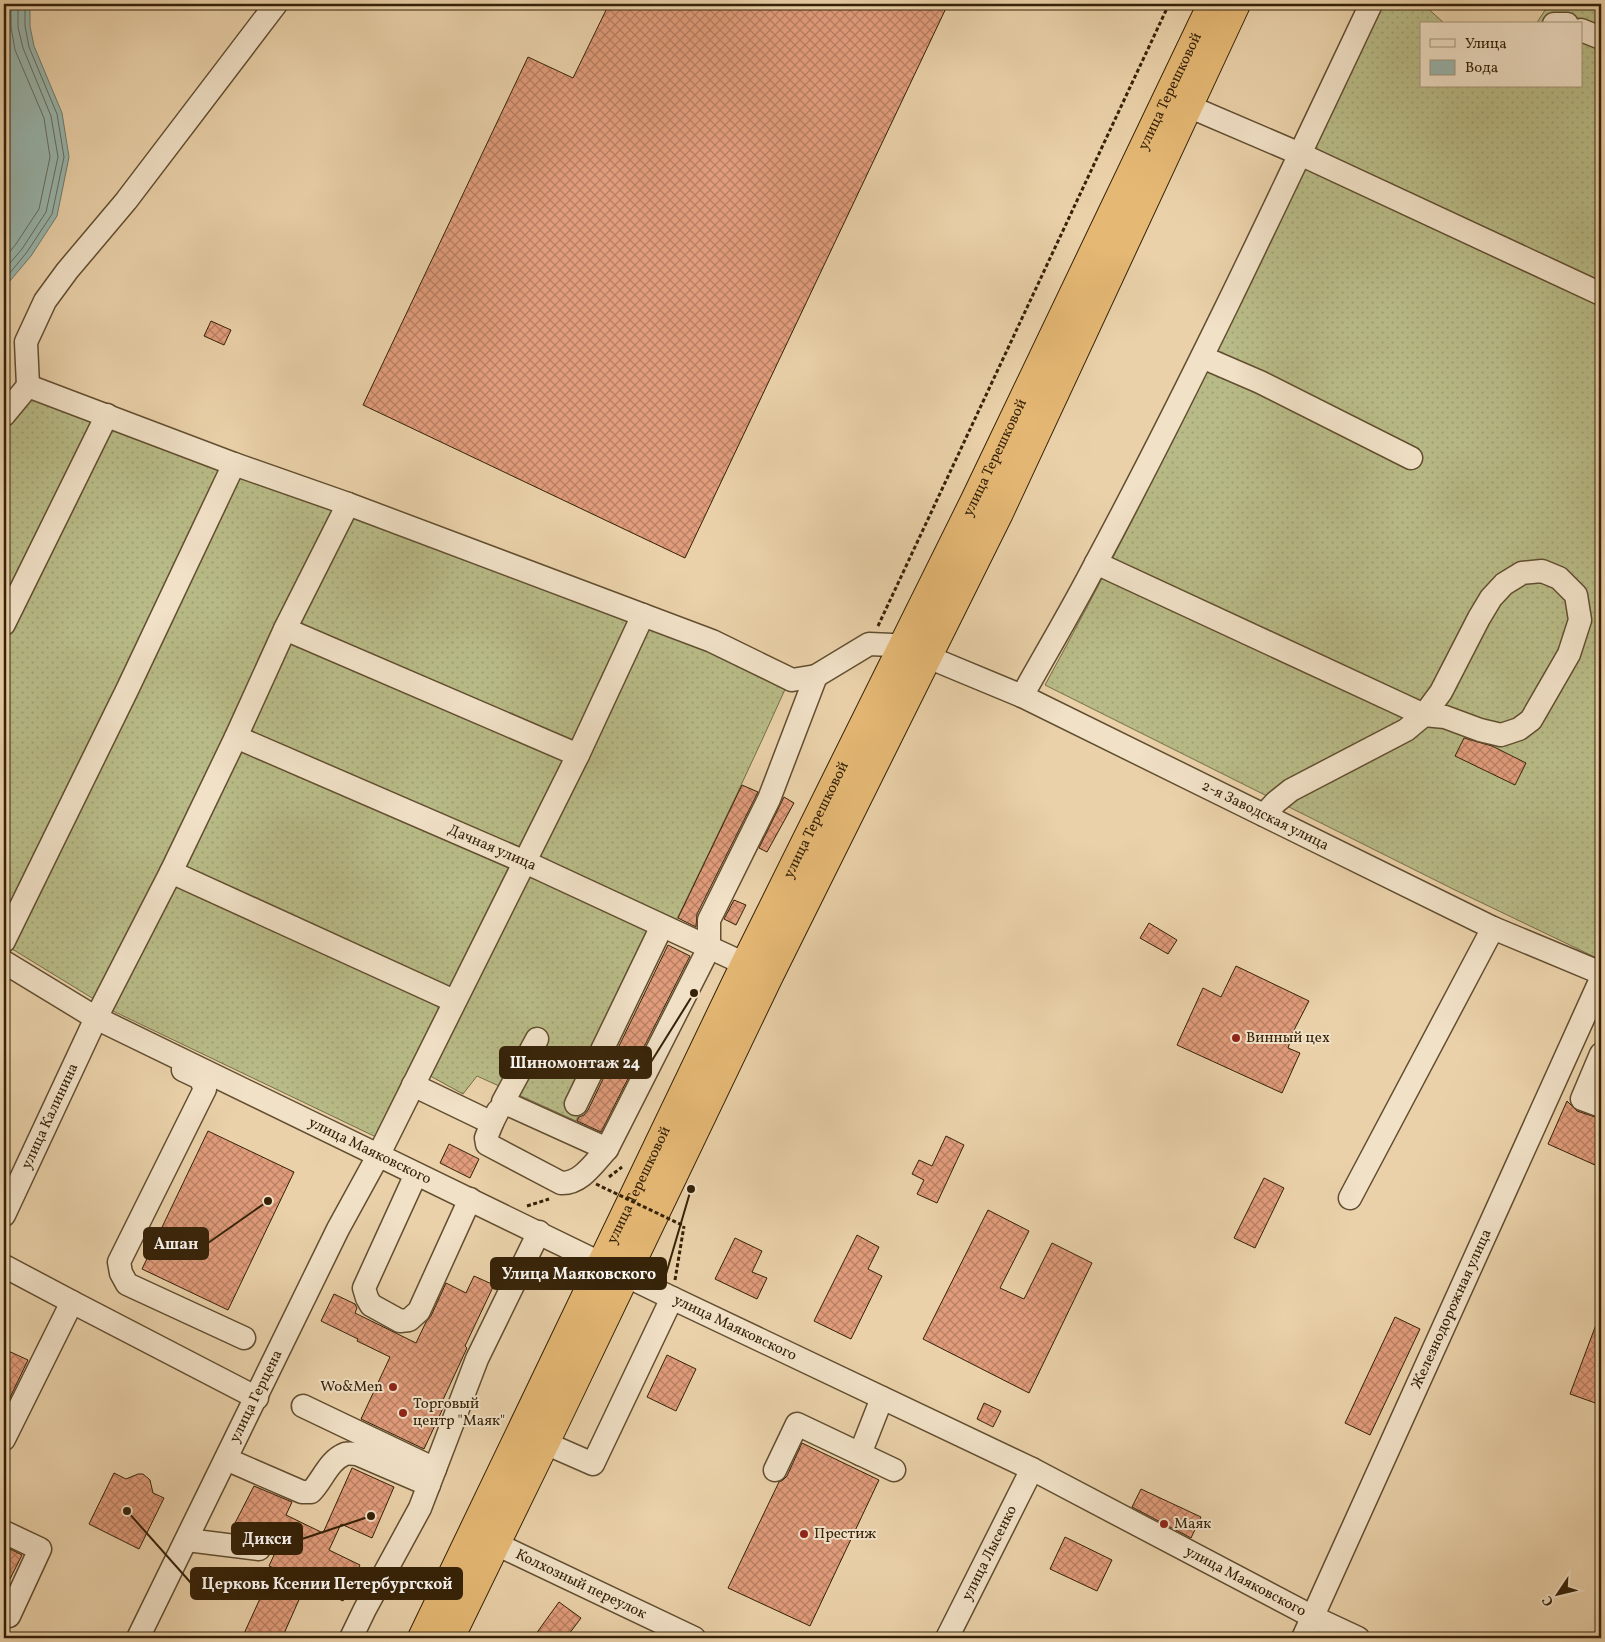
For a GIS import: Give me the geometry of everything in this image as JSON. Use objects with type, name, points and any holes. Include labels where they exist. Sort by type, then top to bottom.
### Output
[{"type":"highway","name":"улица Терешковой","points":[[422,1638],[745,964],[976,500],[1212,4]]},
{"type":"highway","name":"улица Терешковой","points":[[450,1638],[769,976],[999,513],[1236,4]]},
{"type":"street","points":[[4,415],[28,386],[26,342],[45,301],[67,271],[126,201],[276,4]]},
{"type":"street","points":[[1022,696],[1096,563],[1202,357],[1370,4]]},
{"type":"street","points":[[1582,30],[1601,38]]},
{"type":"street","points":[[1188,106],[1300,154],[1601,294]]},
{"type":"street","points":[[1202,357],[1260,382],[1412,458]]},
{"type":"street","points":[[28,386],[712,641],[792,680],[816,676],[870,644]]},
{"type":"street","points":[[4,624],[107,416]]},
{"type":"street","points":[[4,941],[128,688],[234,464]]},
{"type":"street","name":"улица Калинина","points":[[4,1216],[96,1018],[170,872],[236,737],[285,629],[348,504]]},
{"type":"street","points":[[1096,563],[1424,715],[1445,717],[1501,735],[1519,729],[1531,720],[1569,654],[1580,620],[1576,595],[1559,578],[1542,571],[1522,573],[1504,584],[1491,598],[1441,692],[1424,715],[1406,730],[1291,790],[1264,815]]},
{"type":"street","name":"улица Герцена","points":[[138,1638],[338,1229],[378,1156],[578,755],[643,615]]},
{"type":"street","points":[[285,629],[578,755]]},
{"type":"street","name":"2-я Заводская улица","points":[[870,644],[892,645],[902,648],[1022,696],[1493,928],[1601,973]]},
{"type":"street","points":[[537,1039],[492,1123],[486,1138],[487,1144],[561,1184],[570,1184],[608,1149],[709,948],[709,920],[769,799],[816,676]]},
{"type":"street","name":"Дачная улица","points":[[236,737],[525,862],[745,964]]},
{"type":"street","points":[[170,872],[454,1001]]},
{"type":"street","points":[[576,1104],[662,926]]},
{"type":"street","points":[[1350,1198],[1493,928]]},
{"type":"street","name":"улица Маяковского","points":[[4,962],[96,1018],[672,1298],[1032,1469],[1313,1617],[1358,1638]]},
{"type":"street","name":"Железнодорожная улица","points":[[1303,1638],[1601,979]]},
{"type":"street","points":[[121,1030],[140,1048],[200,1078],[205,1089],[119,1262],[121,1273],[127,1284],[244,1338]]},
{"type":"street","points":[[1601,1054],[1582,1099],[1601,1106]]},
{"type":"street","points":[[413,1085],[492,1123]]},
{"type":"street","points":[[503,1102],[608,1149]]},
{"type":"street","points":[[416,1174],[364,1288],[371,1305],[400,1321],[409,1320],[420,1311],[470,1199]]},
{"type":"street","points":[[351,1638],[364,1609],[420,1508],[477,1359],[539,1232]]},
{"type":"street","points":[[4,1266],[256,1398]]},
{"type":"street","points":[[545,1443],[594,1464],[672,1298]]},
{"type":"street","points":[[4,1440],[72,1302]]},
{"type":"street","points":[[860,1454],[882,1398]]},
{"type":"street","points":[[303,1406],[432,1477]]},
{"type":"street","points":[[775,1470],[797,1424],[894,1470]]},
{"type":"street","points":[[226,1459],[302,1492],[311,1492],[333,1463],[346,1454],[357,1454],[432,1477]]},
{"type":"street","name":"улица Лысенко","points":[[947,1638],[1032,1469]]},
{"type":"street","points":[[4,1532],[40,1549],[9,1616]]},
{"type":"street","points":[[187,1540],[259,1549]]},
{"type":"street","name":"Колхозный переулок","points":[[496,1544],[694,1638]]},
{"type":"path","points":[[870,644],[1169,4]]},
{"type":"path","points":[[596,1184],[684,1226],[672,1298]]},
{"type":"green space","points":[[1383,4],[1423,4],[1443,22],[1420,22],[1420,88],[1582,88],[1582,22],[1537,22],[1549,4],[1601,4],[1601,960],[1453,889],[1045,685],[1134,517],[1261,261]]},
{"type":"green space","points":[[28,396],[678,636],[787,685],[684,904],[576,1121],[477,1076],[463,1094],[414,1067],[376,1137],[115,1012],[4,944],[4,427]]},
{"type":"water","points":[[4,4],[30,4],[30,26],[34,46],[62,113],[69,157],[57,216],[31,256],[4,288]]},
{"type":"building","points":[[609,4],[948,4],[685,558],[363,405],[528,57],[573,78]]},
{"type":"building","points":[[211,321],[231,330],[224,345],[204,336]]},
{"type":"building","points":[[1464,738],[1492,746],[1526,763],[1515,785],[1455,756]]},
{"type":"building","points":[[742,785],[758,792],[697,914],[696,927],[678,918]]},
{"type":"building","points":[[784,797],[794,803],[767,852],[759,848]]},
{"type":"building","points":[[734,900],[746,905],[736,925],[724,919]]},
{"type":"building","points":[[1149,923],[1177,940],[1168,954],[1140,938]]},
{"type":"building","points":[[668,945],[690,956],[601,1132],[577,1121],[588,1110]]},
{"type":"building","name":"Винный цех","points":[[1236,966],[1309,1001],[1294,1030],[1288,1048],[1300,1053],[1282,1093],[1177,1045],[1203,988],[1221,997]]},
{"type":"building","points":[[1567,1101],[1577,1111],[1601,1119],[1601,1150],[1595,1165],[1548,1144]]},
{"type":"building","points":[[208,1131],[294,1172],[228,1310],[142,1269]]},
{"type":"building","points":[[946,1136],[964,1145],[937,1203],[917,1194],[924,1180],[912,1174],[919,1160],[932,1166]]},
{"type":"building","points":[[449,1144],[479,1159],[470,1178],[440,1163]]},
{"type":"building","points":[[1264,1178],[1284,1188],[1255,1248],[1234,1238]]},
{"type":"building","points":[[988,1210],[1029,1231],[1000,1288],[1024,1299],[1052,1243],[1092,1263],[1029,1393],[923,1339]]},
{"type":"building","points":[[857,1235],[879,1247],[868,1269],[882,1276],[851,1339],[814,1321]]},
{"type":"building","points":[[735,1238],[762,1251],[752,1272],[767,1278],[757,1299],[715,1279]]},
{"type":"building","points":[[474,1276],[494,1285],[465,1346],[467,1348],[442,1402],[445,1404],[424,1449],[361,1419],[390,1357],[321,1321],[334,1294],[355,1304],[357,1308],[355,1313],[416,1343],[446,1283],[466,1293]]},
{"type":"building","points":[[1601,1314],[1601,1405],[1570,1394]]},
{"type":"building","points":[[1395,1317],[1420,1329],[1370,1435],[1345,1423]]},
{"type":"building","points":[[4,1349],[28,1360],[4,1410]]},
{"type":"building","points":[[667,1355],[696,1369],[676,1411],[647,1397]]},
{"type":"building","points":[[984,1403],[1001,1411],[993,1427],[977,1419]]},
{"type":"building","name":"Престиж","points":[[802,1443],[879,1480],[810,1626],[728,1588],[779,1482],[787,1476]]},
{"type":"building","points":[[352,1468],[394,1487],[372,1538],[341,1524],[329,1550],[360,1565],[343,1601],[306,1584],[282,1638],[242,1638],[274,1568],[269,1566],[279,1544],[235,1523],[254,1486],[292,1502],[286,1515],[323,1533]]},
{"type":"building","points":[[114,1473],[126,1479],[143,1474],[150,1480],[153,1493],[164,1498],[139,1549],[89,1524]]},
{"type":"building","points":[[1141,1489],[1201,1517],[1191,1538],[1132,1507]]},
{"type":"building","points":[[1065,1537],[1112,1560],[1097,1591],[1050,1569]]},
{"type":"building","points":[[4,1546],[22,1555],[4,1591]]},
{"type":"building","points":[[559,1602],[581,1618],[566,1638],[533,1638]]},
{"type":"place","name":"Шиномонтаж 24","points":[[694,993]]},
{"type":"place","name":"Винный цех","points":[[1236,1038]]},
{"type":"place","name":"Улица Маяковского","points":[[691,1189]]},
{"type":"place","name":"Ашан","points":[[268,1201]]},
{"type":"place","name":"Wo&Men","points":[[393,1387]]},
{"type":"place","name":"Торговый центр \"Маяк\"","points":[[403,1413]]},
{"type":"place","name":"Церковь Ксении Петербургской","points":[[127,1511]]},
{"type":"place","name":"Дикси","points":[[371,1516]]},
{"type":"place","name":"Маяк","points":[[1164,1524]]},
{"type":"place","name":"Престиж","points":[[804,1534]]}]
